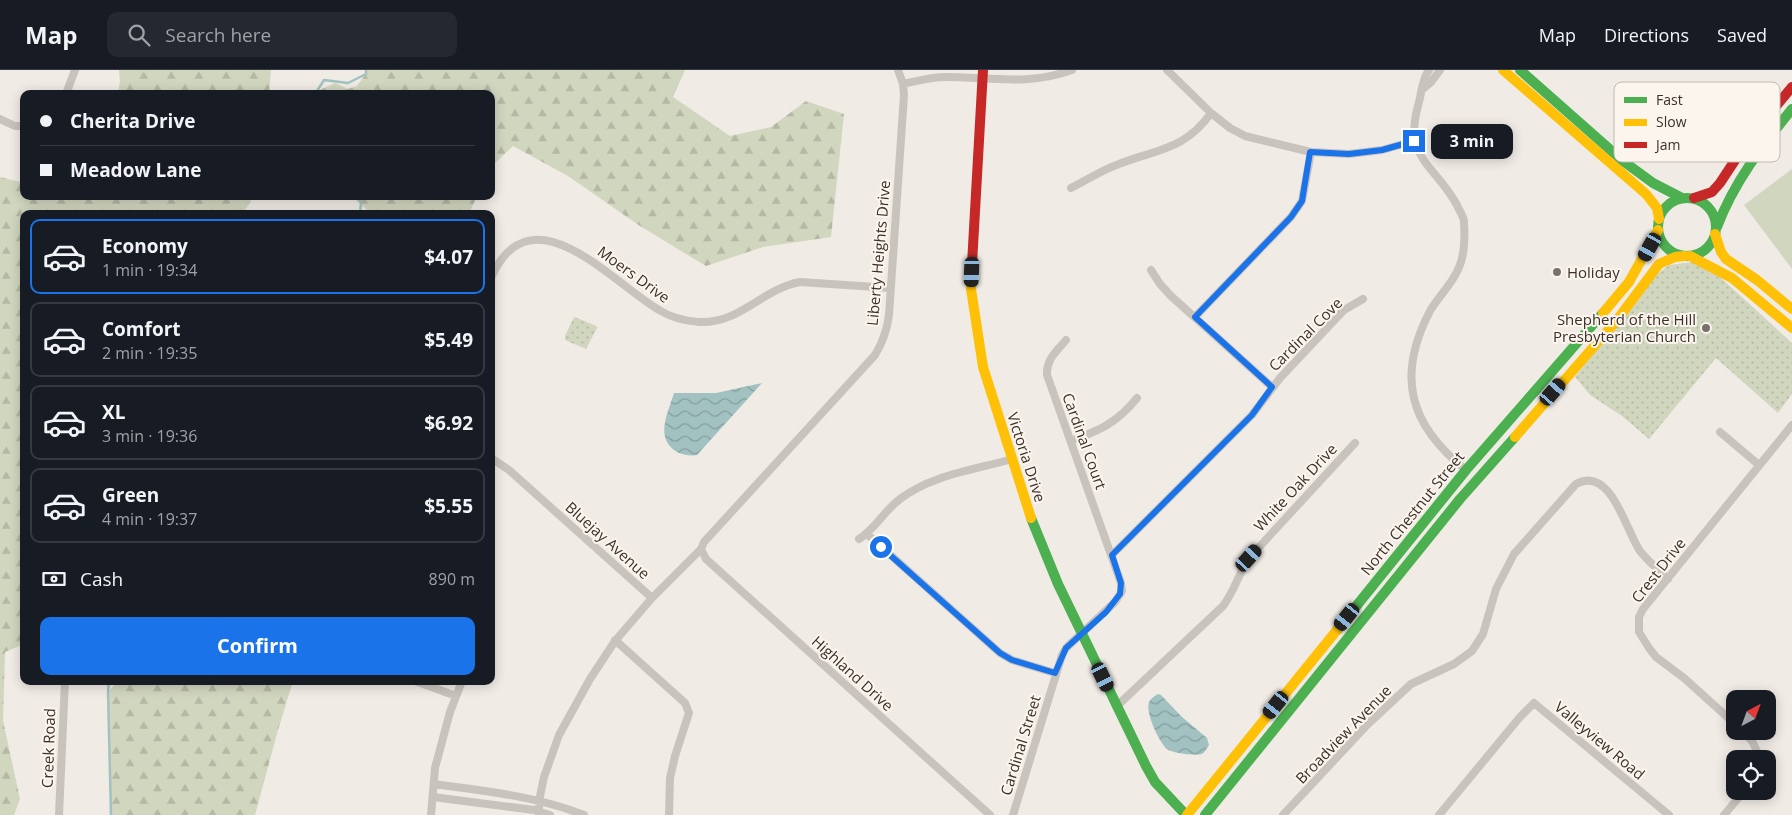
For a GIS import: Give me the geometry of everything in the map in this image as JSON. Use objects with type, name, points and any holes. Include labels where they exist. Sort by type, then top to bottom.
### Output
[{"type":"main road","points":[[1503,70],[1646,194],[1657,208],[1659,218],[1658,230],[1662,240],[1669,249],[1725,272],[1746,287],[1792,328]]},
{"type":"main road","points":[[1520,70],[1614,153]]},
{"type":"main road","name":"Victoria Drive","points":[[983,75],[971,289],[983,367],[1036,531],[1058,584],[1155,782],[1186,815]]},
{"type":"main road","points":[[1780,101],[1792,87]]},
{"type":"main road","points":[[1780,123],[1792,109]]},
{"type":"main road","points":[[1624,162],[1653,183],[1682,198]]},
{"type":"main road","points":[[1659,218],[1668,205],[1682,198],[1694,198],[1712,192],[1734,162]]},
{"type":"main road","points":[[1688,256],[1706,249],[1716,231],[1731,193],[1750,162]]},
{"type":"main road","points":[[1694,198],[1704,203],[1712,211],[1721,252],[1726,258],[1757,280],[1792,309]]},
{"type":"main road","name":"North Chestnut Street","points":[[1186,815],[1466,470],[1629,282],[1658,230]]},
{"type":"main road","name":"North Chestnut Street","points":[[1205,815],[1435,530],[1617,320],[1659,264],[1675,257],[1688,256]]},
{"type":"street","points":[[68,90],[75,70]]},
{"type":"street","name":"Liberty Heights Drive","points":[[701,549],[711,535],[875,355],[885,337],[888,325],[891,288],[904,94],[898,70]]},
{"type":"street","points":[[903,84],[934,77],[983,75],[1039,79],[1056,76],[1072,70]]},
{"type":"street","points":[[1167,70],[1211,113],[1230,128],[1245,136],[1310,152],[1349,154],[1382,150],[1414,141]]},
{"type":"street","points":[[1429,70],[1424,78],[1423,89],[1416,112],[1413,129],[1414,141],[1422,158],[1452,197],[1464,219],[1465,245],[1462,260],[1455,276],[1432,309],[1413,354],[1412,389],[1418,412],[1426,427],[1449,456],[1466,470]]},
{"type":"street","points":[[1423,89],[1440,70]]},
{"type":"street","points":[[1071,188],[1120,163],[1175,145],[1196,132],[1211,113]]},
{"type":"street","points":[[0,119],[15,126],[20,126]]},
{"type":"street","points":[[1195,317],[1291,217],[1302,201],[1310,152]]},
{"type":"street","name":"Moers Drive","points":[[495,270],[501,259],[518,246],[533,241],[558,243],[586,256],[660,311],[679,318],[700,322],[715,321],[736,315],[780,288],[800,282],[891,288]]},
{"type":"street","points":[[1151,270],[1164,289],[1272,387]]},
{"type":"street","name":"Cardinal Cove","points":[[1112,555],[1252,415],[1272,387],[1344,310],[1363,299]]},
{"type":"street","name":"Cardinal Court","points":[[1066,340],[1050,358],[1047,370],[1049,381],[1121,583],[1120,594],[1110,607],[1082,633]]},
{"type":"street","points":[[1071,442],[1112,424],[1125,413],[1137,398]]},
{"type":"street","name":"Crest Drive","points":[[1726,716],[1684,678],[1656,657],[1639,632],[1639,617],[1643,608],[1792,425]]},
{"type":"street","points":[[1720,432],[1759,464]]},
{"type":"street","name":"White Oak Drive","points":[[1117,706],[1223,606],[1231,595],[1249,558],[1355,443]]},
{"type":"street","points":[[858,539],[867,534],[899,500],[920,486],[1012,460]]},
{"type":"street","name":"Bluejay Avenue","points":[[495,461],[509,470],[652,598],[701,549]]},
{"type":"street","name":"Broadview Avenue","points":[[1282,815],[1367,725],[1411,684],[1454,664],[1472,651],[1483,634],[1496,589],[1514,554],[1576,484],[1582,480],[1598,483],[1611,495],[1640,552],[1668,578]]},
{"type":"street","points":[[867,534],[1000,653],[1012,660],[1055,673]]},
{"type":"street","name":"Highland Drive","points":[[701,549],[706,559],[990,815]]},
{"type":"street","points":[[539,814],[539,802],[544,776],[558,735],[590,679],[616,640],[652,598]]},
{"type":"street","name":"Cardinal Street","points":[[1013,815],[1055,673],[1066,648],[1082,633]]},
{"type":"street","points":[[616,640],[685,703],[688,709],[689,714],[674,756],[670,778],[669,815]]},
{"type":"street","name":"Creek Road","points":[[59,815],[65,685]]},
{"type":"street","points":[[426,685],[456,696]]},
{"type":"street","points":[[431,815],[435,768],[450,712],[460,685]]},
{"type":"street","name":"Valleyview Road","points":[[1439,815],[1520,717],[1534,703],[1669,815]]},
{"type":"street","points":[[434,784],[517,796],[584,815]]},
{"type":"street","points":[[433,797],[486,803],[550,815]]},
{"type":"street","points":[[1724,815],[1736,800]]},
{"type":"green space","points":[[119,70],[271,70],[269,90],[119,90]]},
{"type":"green space","points":[[366,70],[685,70],[673,97],[730,136],[771,127],[806,101],[844,114],[831,237],[763,247],[706,266],[640,226],[568,176],[513,146],[495,163],[495,90],[320,90],[335,83],[348,89],[357,86],[367,72]]},
{"type":"green space","points":[[1792,169],[1792,269],[1744,205]]},
{"type":"green space","points":[[0,177],[20,182],[20,200],[251,200],[245,210],[20,210],[20,646],[5,652],[3,721],[20,799],[14,815],[0,815]]},
{"type":"green space","points":[[356,200],[475,200],[471,210],[367,210]]},
{"type":"green space","points":[[1693,262],[1709,267],[1792,343],[1792,394],[1778,413],[1716,358],[1649,439],[1622,416],[1590,395],[1575,377],[1655,276],[1669,265]]},
{"type":"green space","points":[[575,317],[597,328],[586,349],[565,340],[565,336]]},
{"type":"green space","points":[[114,685],[292,685],[255,815],[111,815],[108,692]]},
{"type":"water","points":[[762,383],[697,455],[677,452],[666,440],[664,432],[666,417],[674,393],[716,393]]},
{"type":"water","points":[[1158,694],[1207,738],[1209,745],[1202,754],[1179,753],[1167,749],[1164,745],[1154,727],[1148,707],[1149,702]]},
{"type":"waterway","points":[[318,90],[324,80],[348,83],[366,74],[366,70]]},
{"type":"waterway","points":[[359,200],[360,210]]},
{"type":"waterway","points":[[109,685],[111,815]]},
{"type":"traffic: fast","points":[[1520,70],[1614,153]]},
{"type":"traffic: fast","points":[[1780,125],[1792,109]]},
{"type":"traffic: fast","points":[[1624,162],[1653,183],[1682,198]]},
{"type":"traffic: fast","points":[[1717,227],[1740,180],[1752,162]]},
{"type":"traffic: fast","points":[[1687,198],[1698,200],[1708,206],[1714,216],[1716,227],[1714,238],[1708,248],[1698,254],[1687,256],[1676,254],[1666,248],[1660,238],[1658,227],[1660,216],[1666,206],[1676,200],[1687,198]]},
{"type":"traffic: fast","points":[[1337,630],[1466,470],[1603,313]]},
{"type":"traffic: fast","points":[[1205,815],[1460,499],[1515,437]]},
{"type":"traffic: fast","points":[[1031,518],[1058,584],[1146,766],[1155,782],[1186,815]]},
{"type":"traffic: slow","points":[[1503,70],[1646,194],[1657,208],[1659,219]]},
{"type":"traffic: slow","points":[[1603,313],[1629,282],[1658,230]]},
{"type":"traffic: slow","points":[[1715,234],[1721,252],[1726,259],[1757,280],[1792,309]]},
{"type":"traffic: slow","points":[[1515,437],[1617,320],[1659,264],[1675,257],[1685,256]]},
{"type":"traffic: slow","points":[[1690,256],[1732,278],[1792,328]]},
{"type":"traffic: slow","points":[[972,264],[971,289],[983,367],[1031,518]]},
{"type":"traffic: slow","points":[[1187,815],[1337,630]]},
{"type":"traffic: jam","points":[[972,264],[983,70]]},
{"type":"traffic: jam","points":[[1780,101],[1792,87]]},
{"type":"traffic: jam","points":[[1694,198],[1712,192],[1734,162]]},
{"type":"place","name":"Holiday","points":[[1557,272]]},
{"type":"place","name":"Shepherd of the Hill Presbyterian Church","points":[[1706,328]]},
{"type":"route","points":[[881,547],[1000,653],[1012,660],[1055,673],[1066,648],[1106,612],[1122,591],[1112,555],[1252,415],[1272,387],[1195,317],[1291,217],[1302,201],[1310,152],[1349,154],[1382,150],[1414,141]]}]
